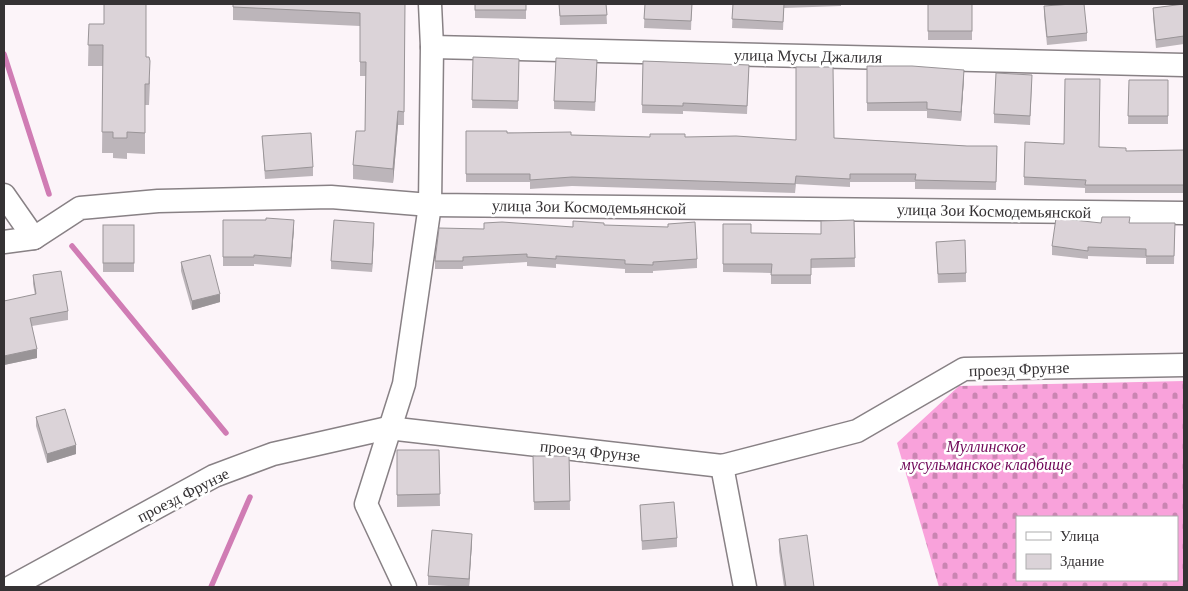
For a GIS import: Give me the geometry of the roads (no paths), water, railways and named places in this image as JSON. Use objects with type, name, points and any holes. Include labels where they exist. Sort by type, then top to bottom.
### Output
[{"type":"street","points":[[405,587],[366,504],[388,428],[404,384],[430,205],[432,48],[430,4]]},
{"type":"street","name":"улица Мусы Джалиля","points":[[432,48],[1184,65]]},
{"type":"street","points":[[4,195],[34,238]]},
{"type":"street","name":"улица Зои Космодемьянской","points":[[4,242],[34,238],[80,208],[158,201],[331,197],[430,205],[1184,213]]},
{"type":"street","name":"проезд Фрунзе","points":[[11,587],[214,476],[273,454],[388,428],[722,466],[857,431],[964,369],[1184,365]]},
{"type":"street","points":[[722,466],[745,587]]},
{"type":"waterway","points":[[4,54],[49,194]]},
{"type":"waterway","points":[[72,246],[226,433]]},
{"type":"waterway","points":[[211,587],[250,497]]},
{"type":"park label","name":"Муллинское мусульманское кладбище","points":[[986,455]]}]
